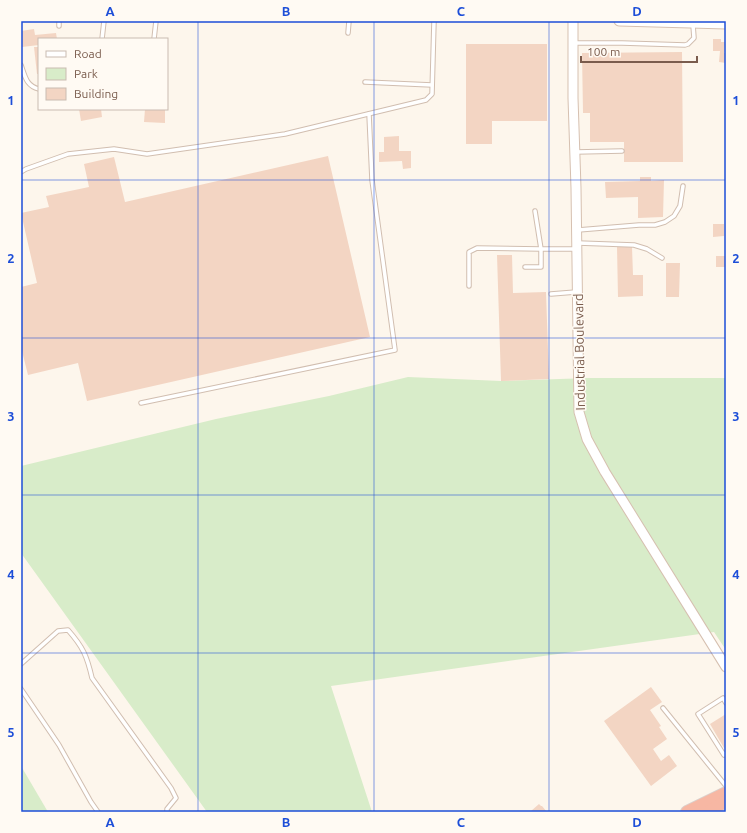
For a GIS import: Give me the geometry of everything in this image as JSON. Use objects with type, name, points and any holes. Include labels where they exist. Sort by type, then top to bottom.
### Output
[{"type":"highway","points":[[687,812],[726,793]]},
{"type":"highway","points":[[708,812],[726,801]]},
{"type":"street","name":"Industrial Boulevard","points":[[573,21],[572,98],[577,230],[579,412],[587,439],[605,472],[726,668]]},
{"type":"street","points":[[619,21],[721,23]]},
{"type":"lane","points":[[102,38],[104,21]]},
{"type":"lane","points":[[154,38],[156,21]]},
{"type":"lane","points":[[348,33],[349,21]]},
{"type":"lane","points":[[21,172],[68,154],[114,149],[147,154],[285,134],[426,100],[432,94],[434,21]]},
{"type":"lane","points":[[573,43],[685,45],[694,38],[693,23]]},
{"type":"lane","points":[[21,65],[26,80],[30,86],[38,88]]},
{"type":"lane","points":[[365,82],[432,84]]},
{"type":"lane","points":[[141,403],[395,350],[372,180],[369,114]]},
{"type":"lane","points":[[575,152],[622,151]]},
{"type":"lane","points":[[577,230],[639,224],[655,225],[665,222],[674,216],[680,206],[684,186]]},
{"type":"lane","points":[[525,267],[541,267],[541,249],[535,211]]},
{"type":"lane","points":[[469,286],[469,252],[477,248],[541,249],[634,244],[647,249],[662,258]]},
{"type":"lane","points":[[551,294],[578,292]]},
{"type":"lane","points":[[21,664],[58,631],[68,630],[79,642],[87,657],[92,678],[171,788],[176,798],[167,809],[167,812]]},
{"type":"lane","points":[[21,689],[59,745],[90,802],[98,812]]},
{"type":"lane","points":[[726,703],[723,698],[698,714],[724,754],[726,753]]},
{"type":"lane","points":[[663,708],[726,786]]},
{"type":"green space","points":[[408,377],[501,381],[589,378],[726,378],[726,650],[714,632],[331,686],[372,812],[207,812],[21,553],[21,466],[216,419],[329,396]]},
{"type":"green space","points":[[21,766],[48,812],[21,812]]},
{"type":"building","points":[[34,29],[35,35],[56,33],[57,38],[38,38],[38,45],[22,47],[21,31]]},
{"type":"building","points":[[713,39],[721,39],[721,42],[725,42],[724,53],[726,53],[726,63],[719,62],[720,51],[713,51]]},
{"type":"building","points":[[466,44],[547,44],[547,121],[492,121],[492,144],[466,144]]},
{"type":"building","points":[[34,47],[38,47],[37,74]]},
{"type":"building","points":[[682,52],[683,162],[624,162],[624,142],[590,142],[590,113],[583,113],[582,53]]},
{"type":"building","points":[[79,110],[101,110],[102,117],[81,121]]},
{"type":"building","points":[[145,110],[165,110],[165,123],[144,122]]},
{"type":"building","points":[[399,136],[399,151],[411,151],[411,168],[403,169],[402,161],[379,162],[379,152],[384,152],[384,137]]},
{"type":"building","points":[[328,156],[370,337],[87,401],[78,363],[28,375],[21,351],[21,287],[37,283],[21,213],[49,207],[46,196],[89,187],[84,164],[114,157],[125,202]]},
{"type":"building","points":[[640,177],[651,177],[651,181],[664,180],[663,217],[638,218],[638,197],[606,198],[605,182],[640,181]]},
{"type":"building","points":[[713,224],[724,224],[724,236],[713,237]]},
{"type":"building","points":[[617,247],[632,247],[633,275],[643,275],[643,296],[618,297]]},
{"type":"building","points":[[497,255],[512,255],[513,293],[546,292],[549,379],[501,381]]},
{"type":"building","points":[[716,256],[725,256],[725,267],[716,267]]},
{"type":"building","points":[[666,263],[680,263],[679,297],[666,297]]},
{"type":"building","points":[[651,687],[662,702],[650,710],[661,726],[659,727],[667,739],[653,749],[661,761],[669,755],[677,766],[651,786],[604,721]]},
{"type":"building","points":[[726,714],[726,747],[724,748],[710,724]]},
{"type":"building","points":[[539,804],[542,806],[547,812],[531,811]]}]
